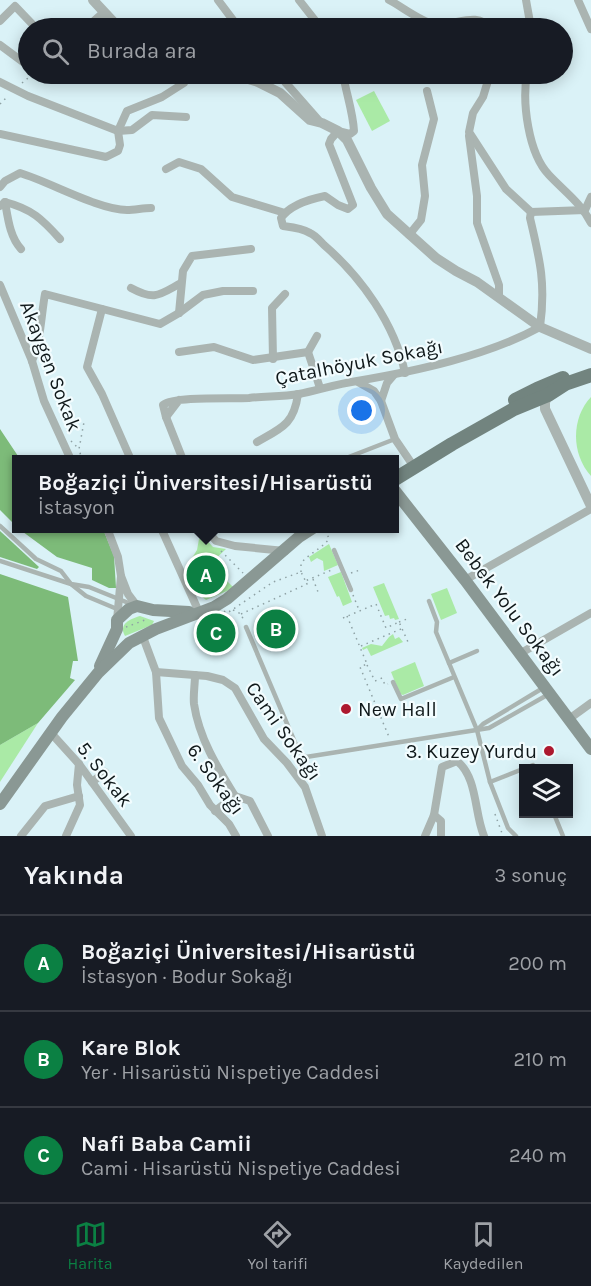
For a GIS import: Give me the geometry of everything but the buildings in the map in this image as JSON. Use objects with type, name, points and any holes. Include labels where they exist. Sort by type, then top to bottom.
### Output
[{"type":"main road","points":[[399,468],[537,388],[591,370]]},
{"type":"main road","points":[[399,477],[514,409],[548,395],[565,384],[591,375]]},
{"type":"main road","name":"Bebek Yolu Sokağı","points":[[399,496],[521,653],[591,749]]},
{"type":"main road","points":[[0,804],[98,673],[129,643],[227,599],[303,533]]},
{"type":"main road","points":[[146,608],[157,614],[156,629]]},
{"type":"main road","points":[[98,673],[117,617],[129,609],[199,612]]},
{"type":"main road","points":[[117,617],[122,640],[129,643]]},
{"type":"street","points":[[218,0],[232,18]]},
{"type":"street","points":[[299,0],[313,18]]},
{"type":"street","points":[[389,0],[421,18]]},
{"type":"street","points":[[526,0],[529,18]]},
{"type":"street","points":[[578,0],[591,29]]},
{"type":"street","points":[[94,1],[110,18]]},
{"type":"street","points":[[0,21],[15,6],[26,18]]},
{"type":"street","points":[[97,18],[104,12]]},
{"type":"street","points":[[0,45],[18,58]]},
{"type":"street","points":[[0,82],[28,96],[118,130],[132,130],[152,115],[186,117]]},
{"type":"street","points":[[0,134],[106,157],[118,151],[120,145],[118,130],[127,111],[162,97],[182,84]]},
{"type":"street","points":[[262,84],[280,93],[305,117],[350,134],[354,132],[354,117],[344,84]]},
{"type":"street","points":[[287,84],[322,123]]},
{"type":"street","points":[[487,84],[483,97],[473,113],[469,132],[477,196],[477,223],[499,285],[499,298]]},
{"type":"street","points":[[527,84],[526,112],[532,144],[546,172],[585,210],[591,223]]},
{"type":"street","points":[[409,235],[421,220],[425,196],[422,165],[434,119],[427,91]]},
{"type":"street","points":[[338,131],[330,144],[353,205],[348,209],[338,206],[325,196],[312,199],[285,213],[281,218],[283,225],[310,232],[356,276],[383,317],[401,355],[405,373]]},
{"type":"street","points":[[338,131],[347,140],[387,214],[409,235],[443,262],[477,282],[540,327],[591,349]]},
{"type":"street","points":[[469,132],[506,189],[531,212],[585,210]]},
{"type":"street","points":[[166,169],[179,162],[201,169],[231,197],[285,213]]},
{"type":"street","points":[[0,187],[5,181],[20,173],[97,203],[126,210],[151,208]]},
{"type":"street","points":[[585,210],[591,197]]},
{"type":"street","points":[[21,249],[16,243],[2,204],[16,205],[42,218],[60,239]]},
{"type":"street","points":[[531,212],[530,218],[542,272],[544,300],[540,327]]},
{"type":"street","points":[[179,314],[183,271],[192,255],[251,249]]},
{"type":"street","points":[[131,288],[147,296],[161,294],[181,283]]},
{"type":"street","name":"Akaygen Sokak","points":[[0,285],[32,361],[44,401],[69,455]]},
{"type":"street","points":[[32,361],[39,344],[39,325],[45,294],[160,324],[179,314],[203,295],[223,291],[253,291]]},
{"type":"street","points":[[273,359],[272,308],[285,294]]},
{"type":"street","points":[[102,309],[87,367],[102,394],[129,455]]},
{"type":"street","name":"Çatalhöyuk Sokağı","points":[[181,455],[163,405],[168,401],[226,400],[298,394],[355,381],[393,376],[450,362],[523,336],[540,327]]},
{"type":"street","points":[[317,336],[308,352],[320,388]]},
{"type":"street","points":[[179,352],[214,347],[253,360],[273,359],[308,352]]},
{"type":"street","points":[[381,401],[383,391],[393,376]]},
{"type":"street","points":[[355,381],[374,391],[381,401],[395,439],[410,461]]},
{"type":"street","points":[[257,441],[288,423],[296,411],[298,394]]},
{"type":"street","points":[[465,580],[591,508],[545,409],[548,395]]},
{"type":"street","points":[[109,533],[128,594],[146,608]]},
{"type":"street","points":[[163,533],[199,612]]},
{"type":"street","points":[[209,533],[216,541],[235,546],[285,551]]},
{"type":"street","points":[[117,617],[121,576]]},
{"type":"street","points":[[521,653],[591,614]]},
{"type":"street","name":"6. Sokağı","points":[[143,637],[156,672],[159,718],[182,766],[236,836]]},
{"type":"street","name":"Cami Sokağı","points":[[156,672],[223,680],[235,688],[264,739],[287,763],[305,787],[322,836]]},
{"type":"street","points":[[195,675],[194,704],[211,757],[235,796],[250,801],[268,836]]},
{"type":"street","points":[[569,719],[591,703]]},
{"type":"street","name":"5. Sokak","points":[[51,733],[79,764],[131,836]]},
{"type":"street","points":[[425,836],[434,815],[442,767],[457,761],[465,767],[484,836]]},
{"type":"street","points":[[66,836],[80,805],[77,785],[79,764]]},
{"type":"street","points":[[92,782],[105,772]]},
{"type":"street","points":[[21,836],[45,806],[79,796]]},
{"type":"street","points":[[215,811],[235,796]]},
{"type":"street","points":[[434,815],[441,821],[441,836]]},
{"type":"lane","points":[[352,455],[395,439]]},
{"type":"lane","points":[[0,526],[36,559],[61,571],[71,584],[117,617]]},
{"type":"lane","points":[[334,550],[352,593]]},
{"type":"lane","points":[[0,561],[71,584],[89,587],[117,617]]},
{"type":"lane","points":[[429,601],[437,622],[436,632],[477,730],[490,782],[508,828],[516,836]]},
{"type":"lane","points":[[117,617],[146,608]]},
{"type":"lane","points":[[246,627],[299,752],[306,757],[477,730],[483,724],[548,690]]},
{"type":"lane","points":[[449,663],[477,651]]},
{"type":"lane","points":[[393,682],[401,699],[454,677]]},
{"type":"lane","points":[[490,782],[519,771]]},
{"type":"lane","points":[[556,818],[563,836]]},
{"type":"path","points":[[66,410],[72,423],[67,433],[68,438],[79,449]]},
{"type":"path","points":[[81,455],[79,449],[84,422]]},
{"type":"path","points":[[241,614],[307,584],[301,563],[322,548],[329,538],[327,533]]},
{"type":"path","points":[[220,550],[250,580]]},
{"type":"path","points":[[305,581],[341,566]]},
{"type":"path","points":[[345,576],[360,570]]},
{"type":"path","points":[[214,606],[227,613],[273,582],[302,572]]},
{"type":"path","points":[[313,578],[318,592]]},
{"type":"path","points":[[352,593],[360,611]]},
{"type":"path","points":[[343,618],[376,604],[386,628],[407,619]]},
{"type":"path","points":[[117,617],[126,627],[145,620],[146,608]]},
{"type":"path","points":[[232,610],[241,614],[246,627]]},
{"type":"path","points":[[347,616],[375,681],[382,678],[385,686],[393,682]]},
{"type":"path","points":[[399,622],[408,642]]},
{"type":"path","points":[[359,646],[402,629]]},
{"type":"path","points":[[367,664],[360,667],[392,744]]},
{"type":"green space","points":[[374,91],[390,121],[372,131],[356,100]]},
{"type":"green space","points":[[591,397],[591,476],[580,457],[576,436],[580,415]]},
{"type":"green space","points":[[0,429],[17,455],[12,455],[12,522],[0,510]]},
{"type":"green space","points":[[0,531],[39,567],[37,569],[0,557]]},
{"type":"green space","points":[[24,533],[105,533],[114,556],[116,588],[109,588],[92,580],[92,568],[57,557]]},
{"type":"green space","points":[[203,536],[213,547],[226,549],[210,564],[234,588],[206,600],[197,592],[185,569],[197,550],[199,539]]},
{"type":"green space","points":[[329,544],[338,565],[324,571],[323,561],[317,558],[311,562],[309,557]]},
{"type":"green space","points":[[341,572],[352,602],[343,606],[328,577]]},
{"type":"green space","points":[[0,574],[68,597],[78,661],[73,661],[70,678],[75,680],[38,723],[0,745]]},
{"type":"green space","points":[[384,583],[399,619],[390,619],[389,615],[385,616],[373,587]]},
{"type":"green space","points":[[447,588],[457,613],[441,620],[431,594]]},
{"type":"green space","points":[[140,616],[154,621],[152,625],[125,636],[124,625],[129,620]]},
{"type":"green space","points":[[393,634],[395,639],[399,637],[403,642],[371,656],[367,648],[363,650],[362,648],[371,644],[382,646]]},
{"type":"green space","points":[[415,662],[424,686],[403,695],[400,694],[391,672]]},
{"type":"green space","points":[[38,723],[0,782],[0,745]]},
{"type":"place","name":"Boğaziçi Üniversitesi/Hisarüstü","points":[[206,575]]},
{"type":"place","name":"Kare Blok","points":[[276,629]]},
{"type":"place","name":"Nafi Baba Camii","points":[[216,633]]},
{"type":"place","name":"New Hall","points":[[346,709]]},
{"type":"place","name":"3. Kuzey Yurdu","points":[[549,751]]}]
